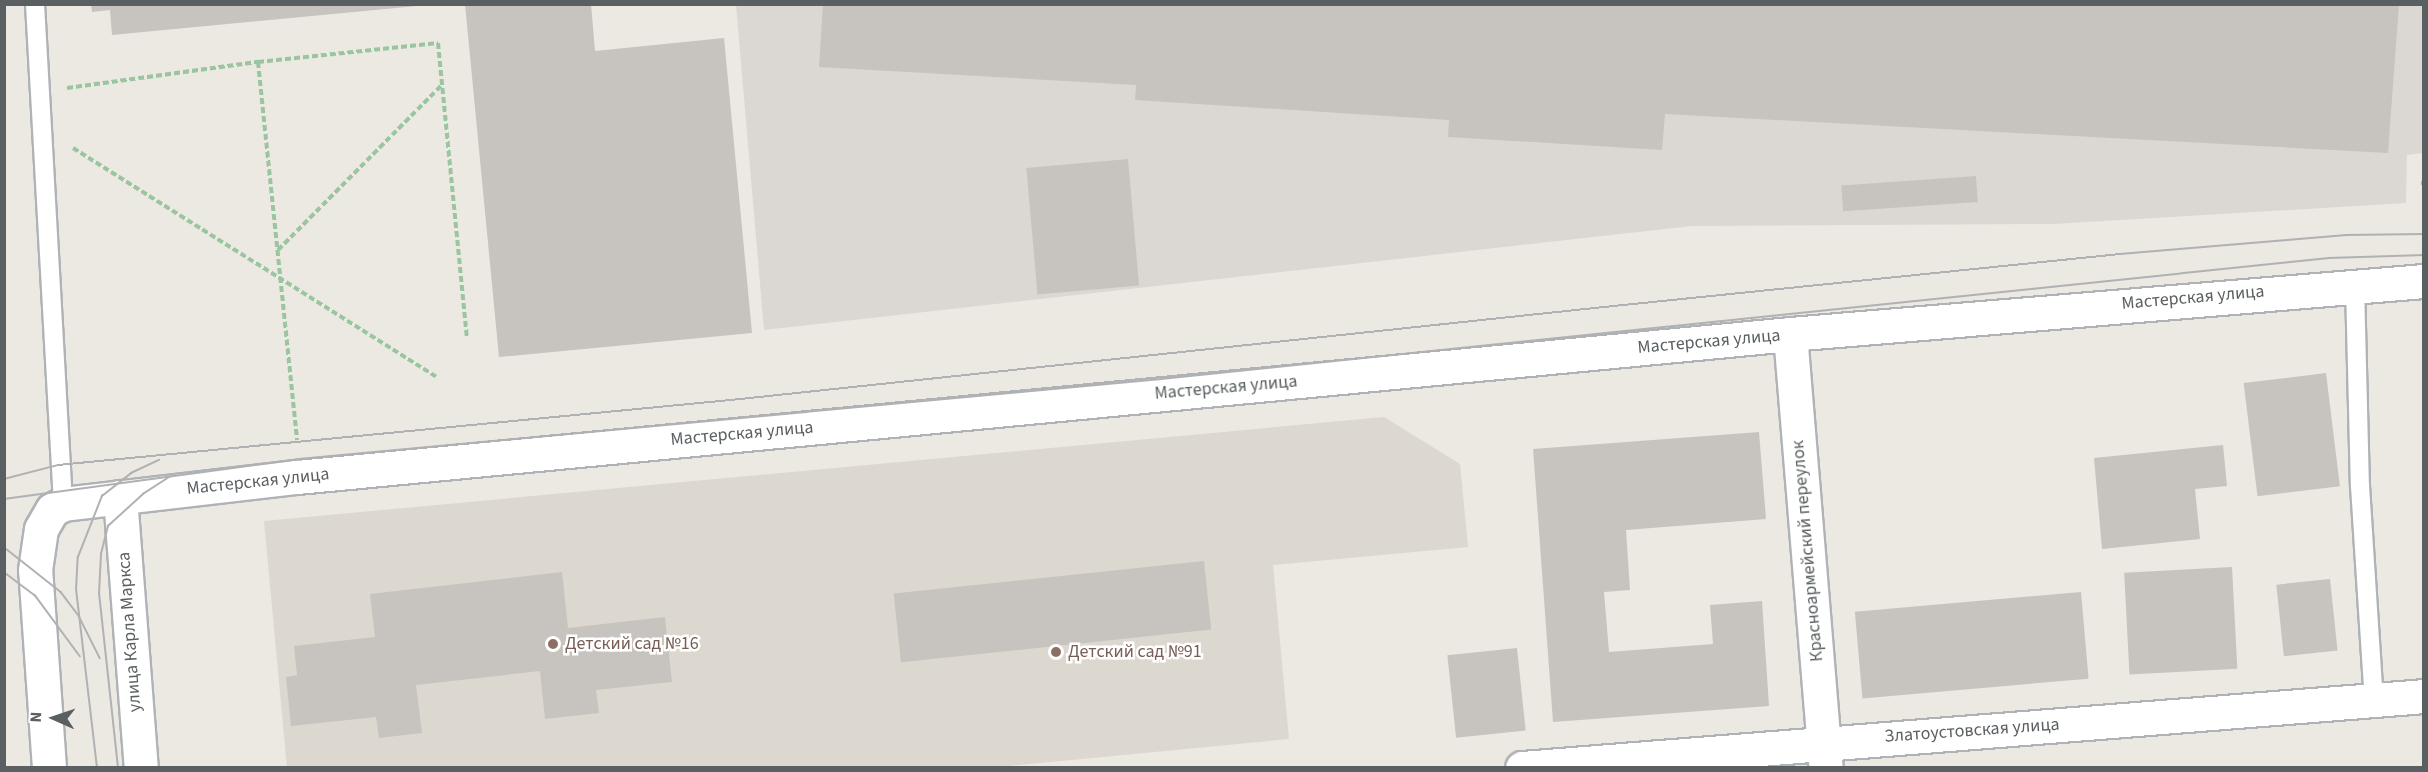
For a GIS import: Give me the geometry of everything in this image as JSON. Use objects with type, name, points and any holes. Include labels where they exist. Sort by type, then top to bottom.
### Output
[{"type":"main road","name":"Мастерская улица","points":[[63,504],[297,477],[1790,334],[2424,281]]},
{"type":"main road","name":"Красноармейский переулок","points":[[1790,334],[1825,755]]},
{"type":"main road","name":"улица Карла Маркса","points":[[120,497],[141,768]]},
{"type":"main road","points":[[49,768],[35,587],[41,529],[52,510],[63,504]]},
{"type":"main road","name":"Златоустовская улица","points":[[1521,768],[1825,755],[2424,696]]},
{"type":"lane","points":[[35,4],[45,130],[63,504]]},
{"type":"lane","points":[[2355,285],[2360,486],[2374,700]]},
{"type":"path","points":[[42,91],[258,62],[438,43],[467,336]]},
{"type":"path","points":[[258,62],[283,281],[297,477]]},
{"type":"path","points":[[278,250],[442,85]]},
{"type":"path","points":[[45,130],[436,377]]},
{"type":"shaded area","points":[[736,5],[2423,5],[2423,153],[2407,155],[2406,203],[2054,224],[1692,226],[764,330]]},
{"type":"shaded area","points":[[1384,417],[1460,464],[1468,547],[1273,565],[1289,739],[988,768],[287,768],[264,521]]},
{"type":"building","points":[[91,4],[417,4],[417,6],[112,35],[110,10],[92,12]]},
{"type":"building","points":[[465,4],[591,4],[595,51],[724,38],[752,333],[499,357]]},
{"type":"building","points":[[823,4],[2399,4],[2388,153],[1665,114],[1662,150],[1448,137],[1449,120],[1135,100],[1136,85],[819,67]]},
{"type":"building","points":[[1128,159],[1139,286],[1037,294],[1026,168]]},
{"type":"building","points":[[1976,176],[1978,202],[1843,211],[1841,185]]},
{"type":"building","points":[[2326,373],[2340,486],[2258,496],[2244,383]]},
{"type":"building","points":[[1759,432],[1766,519],[1626,530],[1630,590],[1604,592],[1609,652],[1713,644],[1710,605],[1762,601],[1769,706],[1553,722],[1533,449]]},
{"type":"building","points":[[2223,445],[2227,486],[2195,489],[2200,539],[2102,549],[2094,458]]},
{"type":"building","points":[[1204,561],[1211,630],[901,662],[894,594]]},
{"type":"building","points":[[2232,567],[2237,669],[2129,675],[2124,573]]},
{"type":"building","points":[[562,572],[568,628],[665,617],[672,682],[596,690],[599,713],[545,719],[540,671],[416,685],[422,733],[379,738],[376,717],[291,726],[286,677],[297,675],[294,646],[375,637],[370,594]]},
{"type":"building","points":[[2330,579],[2338,651],[2284,656],[2276,585]]},
{"type":"building","points":[[2081,592],[2089,679],[1862,698],[1855,612]]},
{"type":"building","points":[[1517,648],[1526,731],[1456,738],[1447,655]]},
{"type":"tram line","points":[[4,479],[58,465],[731,400],[2120,254],[2346,235],[2424,234]]},
{"type":"tram line","points":[[4,499],[299,459],[1161,379],[2329,258],[2424,255]]},
{"type":"tram line","points":[[97,768],[76,590],[78,557],[102,496],[131,473],[159,460]]},
{"type":"tram line","points":[[118,768],[99,594],[101,554],[108,526],[143,494],[171,476]]},
{"type":"tram line","points":[[4,547],[61,592],[79,616],[100,658]]},
{"type":"tram line","points":[[4,572],[35,595],[80,656]]},
{"type":"place","name":"Детский сад №16","points":[[553,644]]},
{"type":"place","name":"Детский сад №91","points":[[1056,652]]}]
